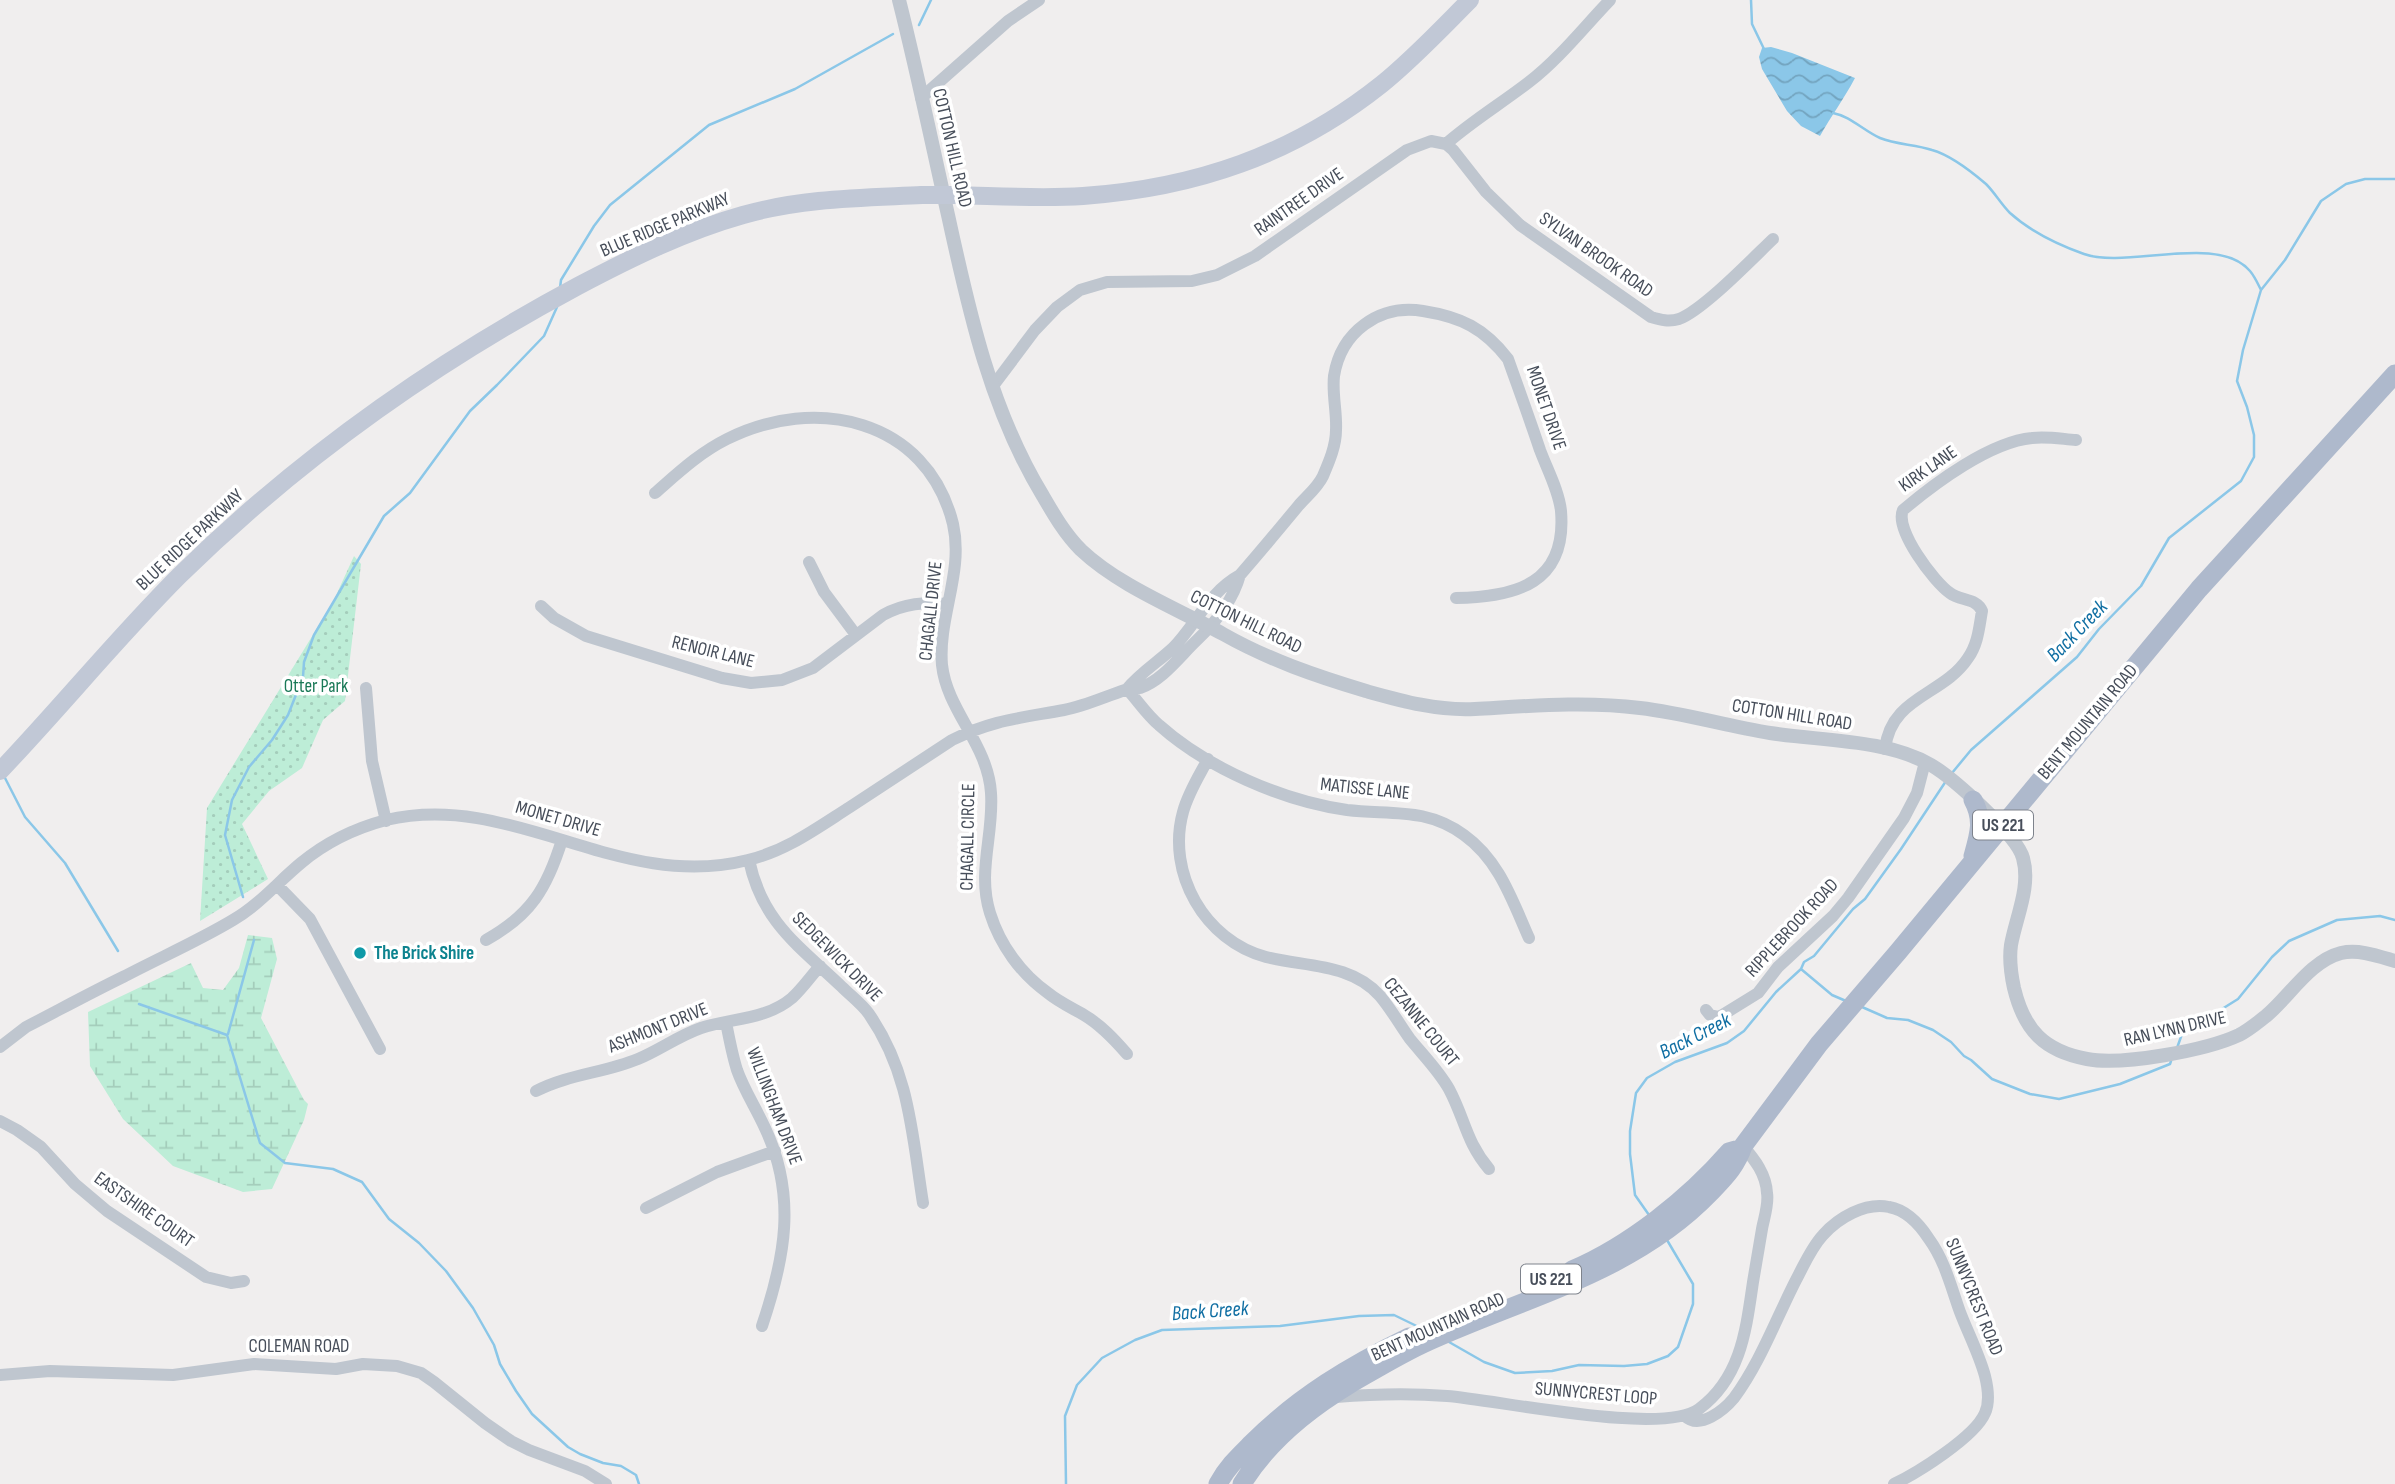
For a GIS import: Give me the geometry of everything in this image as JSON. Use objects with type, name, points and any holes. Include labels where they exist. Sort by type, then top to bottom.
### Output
[{"type":"main road","name":"BLUE RIDGE PARKWAY","points":[[0,771],[134,622],[228,530],[346,434],[485,338],[605,272],[719,222],[808,201],[922,195],[1059,197],[1131,191],[1179,183],[1248,162],[1300,138],[1354,105],[1400,69],[1470,0]]},
{"type":"main road","name":"BENT MOUNTAIN ROAD","points":[[1218,1484],[1227,1468],[1280,1414],[1362,1368],[1601,1270],[1645,1246],[1693,1211],[1728,1164],[1730,1152],[1743,1146],[1819,1044],[2199,589],[2395,374]]},
{"type":"main road","points":[[1970,865],[1981,822],[1979,809],[1973,800]]},
{"type":"main road","name":"BENT MOUNTAIN ROAD","points":[[1242,1484],[1254,1463],[1298,1419],[1362,1368]]},
{"type":"street","name":"COTTON HILL ROAD","points":[[900,0],[964,285],[1003,416],[1046,502],[1069,537],[1094,561],[1194,619],[1281,664],[1309,674],[1428,707],[1628,707],[1672,712],[1768,733],[1885,749],[1925,762],[1941,772],[2001,827]]},
{"type":"street","points":[[921,99],[1009,21],[1039,0]]},
{"type":"street","points":[[1446,144],[1548,66],[1610,0]]},
{"type":"street","name":"RAINTREE DRIVE","points":[[993,386],[1035,330],[1057,307],[1080,290],[1107,282],[1192,281],[1217,275],[1255,256],[1407,150],[1431,141],[1446,144]]},
{"type":"street","name":"SYLVAN BROOK ROAD","points":[[1446,144],[1504,211],[1520,225],[1651,317],[1661,320],[1687,315],[1773,239]]},
{"type":"street","name":"MONET DRIVE","points":[[1128,689],[1135,679],[1173,647],[1224,584],[1240,575],[1321,480],[1333,451],[1336,430],[1334,377],[1347,344],[1360,326],[1381,315],[1401,310],[1446,315],[1472,325],[1494,341],[1508,359],[1561,508],[1561,539],[1556,556],[1541,576],[1507,593],[1489,597],[1456,598]]},
{"type":"street","name":"CHAGALL DRIVE","points":[[655,493],[690,462],[728,438],[758,427],[797,418],[841,418],[894,438],[918,460],[939,488],[948,508],[956,544],[956,565],[948,604],[942,666],[952,697],[971,730]]},
{"type":"street","name":"KIRK LANE","points":[[1885,749],[1887,734],[1899,714],[1944,682],[1966,661],[1977,640],[1982,611],[1977,603],[1950,594],[1930,573],[1904,530],[1900,519],[1903,510],[1949,475],[2006,444],[2037,437],[2076,440]]},
{"type":"street","points":[[809,562],[824,592],[856,635]]},
{"type":"street","name":"MONET DRIVE","points":[[0,1047],[26,1027],[235,919],[303,861],[324,847],[363,828],[386,821],[418,815],[461,814],[654,865],[703,867],[749,860],[786,846],[951,740],[971,730],[1018,716],[1079,706],[1128,689],[1139,688],[1166,671],[1210,627],[1236,592],[1240,575]]},
{"type":"street","name":"RENOIR LANE","points":[[541,606],[562,623],[586,636],[722,678],[751,683],[798,676],[824,661],[895,608],[925,602],[948,604]]},
{"type":"street","points":[[366,688],[372,761],[386,821]]},
{"type":"street","name":"MATISSE LANE","points":[[1128,689],[1159,726],[1208,759],[1249,780],[1300,800],[1350,810],[1411,813],[1448,825],[1477,845],[1491,861],[1503,879],[1529,938]]},
{"type":"street","name":"CHAGALL CIRCLE","points":[[971,730],[988,772],[991,789],[984,873],[985,895],[998,932],[1018,966],[1032,981],[1101,1027],[1126,1055]]},
{"type":"street","name":"CEZANNE COURT","points":[[1208,759],[1188,796],[1179,834],[1184,876],[1199,908],[1222,934],[1249,951],[1284,961],[1331,968],[1379,994],[1447,1086],[1471,1144],[1489,1169]]},
{"type":"street","name":"RIPPLEBROOK ROAD","points":[[1706,1010],[1710,1015],[1719,1017],[1754,996],[1779,967],[1833,916],[1904,818],[1917,793],[1925,762]]},
{"type":"street","name":"RAN LYNN DRIVE","points":[[2001,827],[2021,850],[2025,864],[2026,878],[2011,943],[2010,961],[2018,1006],[2033,1033],[2064,1053],[2096,1061],[2125,1061],[2228,1039],[2268,1015],[2301,981],[2339,953],[2357,951],[2395,961]]},
{"type":"street","points":[[486,940],[516,921],[539,897],[562,840]]},
{"type":"street","name":"SEDGEWICK DRIVE","points":[[749,860],[759,894],[774,920],[868,1012],[890,1049],[905,1090],[923,1203]]},
{"type":"street","points":[[277,885],[310,919],[380,1049]]},
{"type":"street","name":"ASHMONT DRIVE","points":[[536,1091],[556,1080],[616,1067],[638,1059],[690,1032],[755,1016],[778,1007],[792,998],[820,965]]},
{"type":"street","name":"WILLINGHAM DRIVE","points":[[726,1022],[737,1070],[775,1151],[784,1201],[784,1247],[762,1326]]},
{"type":"street","name":"EASTSHIRE COURT","points":[[0,1121],[18,1130],[40,1147],[75,1184],[107,1211],[206,1277],[231,1283],[244,1281]]},
{"type":"street","points":[[1685,1416],[1706,1403],[1727,1378],[1737,1363],[1746,1330],[1768,1195],[1759,1166],[1743,1146]]},
{"type":"street","points":[[646,1208],[717,1172],[775,1151]]},
{"type":"street","name":"SUNNYCREST ROAD","points":[[1685,1416],[1695,1421],[1705,1420],[1733,1399],[1808,1256],[1823,1235],[1845,1217],[1864,1208],[1877,1206],[1896,1209],[1917,1224],[1937,1250],[1985,1377],[1988,1403],[1981,1420],[1951,1448],[1894,1484]]},
{"type":"street","name":"COLEMAN ROAD","points":[[0,1375],[50,1371],[173,1375],[254,1364],[336,1369],[363,1364],[397,1366],[421,1373],[435,1382],[511,1441],[585,1471],[607,1484]]},
{"type":"street","name":"SUNNYCREST LOOP","points":[[1328,1397],[1415,1394],[1642,1420],[1685,1416]]},
{"type":"green space","name":"Otter Park","points":[[354,556],[361,564],[345,701],[323,720],[302,768],[269,791],[242,824],[268,879],[200,921],[207,808],[333,602]]},
{"type":"green space","points":[[248,935],[272,938],[277,959],[261,1018],[308,1104],[304,1120],[272,1189],[243,1192],[173,1166],[123,1119],[90,1066],[88,1012],[191,963],[203,988],[223,990],[239,968]]},
{"type":"water","points":[[1771,47],[1855,78],[1820,136],[1801,126],[1787,111],[1762,69],[1759,57],[1762,48]]},
{"type":"waterway","points":[[919,25],[931,0]]},
{"type":"waterway","points":[[1751,0],[1752,24],[1764,49]]},
{"type":"waterway","points":[[560,288],[561,280],[610,205],[709,125],[795,89],[893,34]]},
{"type":"waterway","points":[[1833,113],[1845,117],[1880,138],[1939,152],[1968,169],[1986,184],[2007,210],[2026,226],[2074,250],[2102,257],[2124,258],[2217,254],[2235,260],[2250,271],[2261,290]]},
{"type":"waterway","name":"Back Creek","points":[[1952,773],[1971,750],[2077,657],[2099,629],[2141,586],[2169,538],[2241,481],[2254,457],[2254,435],[2237,381],[2243,350],[2261,290],[2285,260],[2321,201],[2346,184],[2365,179],[2395,179]]},
{"type":"waterway","points":[[243,897],[225,835],[232,800],[249,767],[272,740],[288,715],[303,677],[304,662],[314,635],[384,516],[410,493],[470,411],[544,336],[557,307]]},
{"type":"waterway","points":[[5,778],[25,817],[65,863],[118,951]]},
{"type":"waterway","name":"Back Creek","points":[[1649,1215],[1635,1195],[1630,1154],[1630,1131],[1636,1093],[1647,1078],[1675,1062],[1727,1043],[1744,1031],[1776,992],[1801,969],[1804,962],[1814,956],[1853,909],[1865,899],[1946,781]]},
{"type":"waterway","points":[[2177,1048],[2182,1034],[2238,999],[2272,957],[2289,941],[2337,920],[2380,916],[2395,920]]},
{"type":"waterway","points":[[228,1034],[254,940]]},
{"type":"waterway","points":[[1801,969],[1832,995],[1846,1001]]},
{"type":"waterway","points":[[139,1004],[227,1035],[260,1143],[285,1163],[333,1169],[362,1182],[389,1219],[419,1243],[446,1271],[473,1308],[494,1345],[500,1364],[532,1414],[568,1447],[603,1463],[621,1466],[636,1475],[639,1484]]},
{"type":"waterway","points":[[1862,1007],[1887,1018],[1908,1020],[1933,1030],[1951,1042],[1992,1079],[2030,1094],[2059,1099],[2120,1084],[2170,1064],[2171,1061]]},
{"type":"waterway","name":"Back Creek","points":[[1449,1342],[1484,1362],[1515,1373],[1552,1371],[1579,1365],[1647,1364],[1668,1356],[1678,1347],[1693,1304],[1693,1284],[1667,1240]]},
{"type":"waterway","name":"Back Creek","points":[[1066,1484],[1065,1416],[1077,1385],[1102,1358],[1135,1340],[1162,1330],[1280,1326],[1359,1316],[1394,1315],[1431,1333]]},
{"type":"place","name":"The Brick Shire","points":[[360,953]]}]
